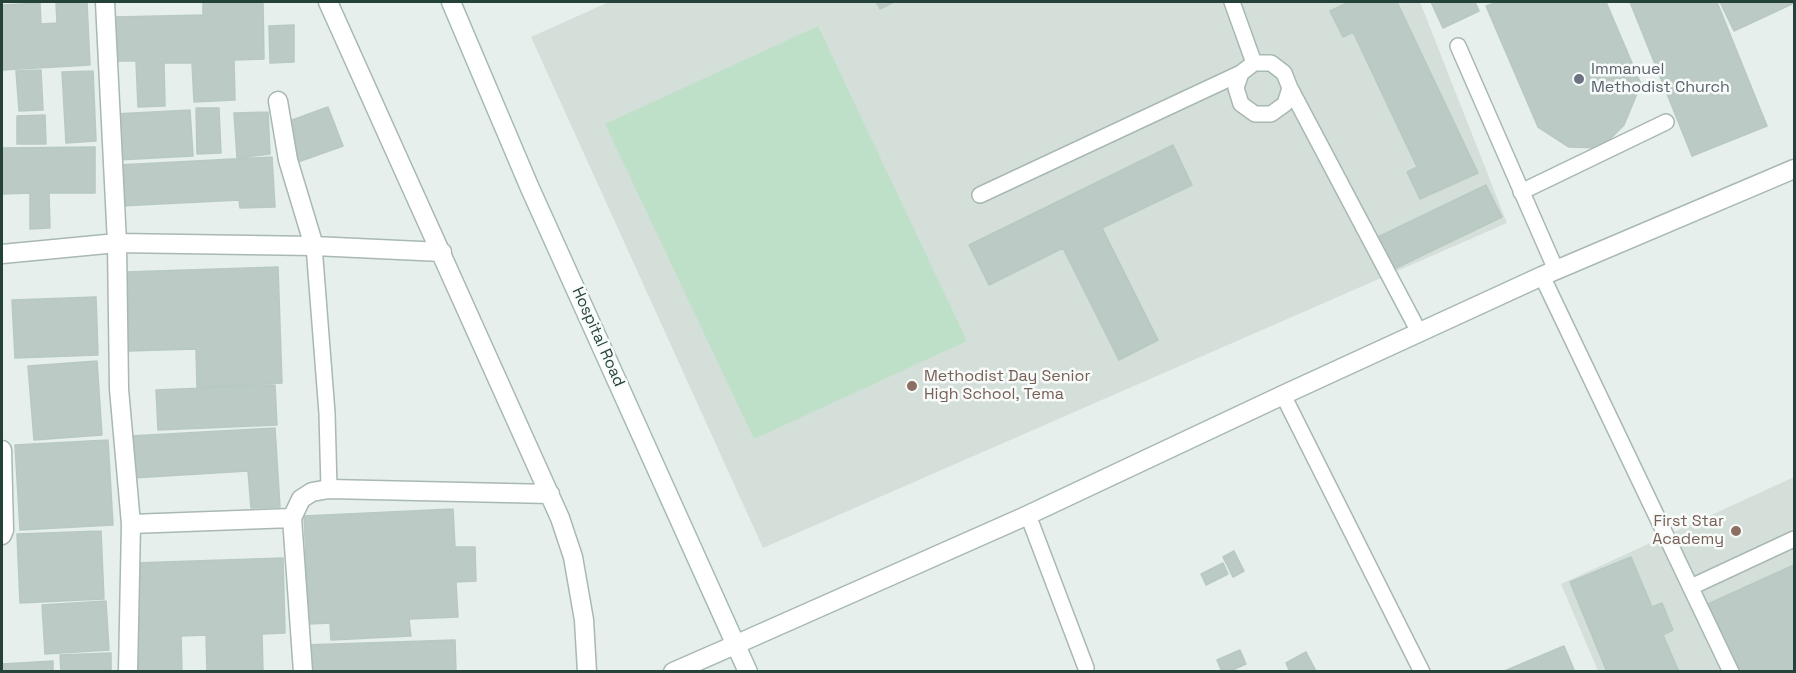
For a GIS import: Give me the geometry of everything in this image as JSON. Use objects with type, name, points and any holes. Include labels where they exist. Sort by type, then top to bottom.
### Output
[{"type":"street","points":[[105,2],[117,243],[119,389],[131,524],[128,672]]},
{"type":"street","points":[[328,2],[549,494],[573,557],[584,620],[588,672]]},
{"type":"street","name":"Hospital Road","points":[[451,2],[529,186],[748,672]]},
{"type":"street","points":[[278,101],[288,160],[314,246]]},
{"type":"street","points":[[673,672],[1028,515],[1549,273],[1794,169]]},
{"type":"street","points":[[2,254],[117,243],[314,246],[442,252]]},
{"type":"street","points":[[2,450],[4,530],[2,535]]},
{"type":"street","points":[[303,672],[292,518],[301,499],[312,492],[329,489],[549,494]]},
{"type":"street","points":[[131,524],[292,518]]},
{"type":"lane","points":[[1232,2],[1254,63]]},
{"type":"lane","points":[[1458,46],[1521,192],[1549,273],[1731,672]]},
{"type":"lane","points":[[980,195],[1241,73],[1254,63],[1271,63],[1284,73],[1419,332]]},
{"type":"lane","points":[[1241,73],[1236,88],[1241,104],[1255,114],[1271,114],[1285,104],[1290,88]]},
{"type":"lane","points":[[1521,192],[1666,122]]},
{"type":"lane","points":[[314,246],[326,392],[329,489]]},
{"type":"lane","points":[[1283,395],[1422,672]]},
{"type":"lane","points":[[1028,515],[1086,668]]},
{"type":"lane","points":[[1691,587],[1794,539]]},
{"type":"shaded area","name":"Methodist Day Senior High School, Tema","points":[[609,2],[1420,2],[1507,223],[763,548],[531,37]]},
{"type":"shaded area","name":"First Star Academy","points":[[1794,477],[1794,671],[1598,671],[1561,584]]},
{"type":"green space","points":[[818,26],[967,341],[754,439],[605,124]]},
{"type":"building","points":[[87,2],[90,65],[2,70],[2,5],[40,3],[41,24],[57,23],[56,3]]},
{"type":"building","points":[[203,2],[263,2],[264,59],[234,60],[235,100],[194,102],[192,63],[164,63],[165,106],[138,107],[136,61],[117,61],[115,17],[203,15]]},
{"type":"building","points":[[876,2],[894,2],[880,9]]},
{"type":"building","points":[[1349,2],[1397,2],[1478,173],[1420,199],[1407,172],[1417,167],[1353,32],[1343,37],[1330,11]]},
{"type":"building","points":[[1431,2],[1475,2],[1479,11],[1443,28]]},
{"type":"building","points":[[1498,2],[1606,2],[1641,84],[1624,125],[1601,148],[1569,147],[1538,127],[1486,6]]},
{"type":"building","points":[[1630,2],[1717,2],[1767,126],[1692,156]]},
{"type":"building","points":[[1720,2],[1794,2],[1794,3],[1734,31]]},
{"type":"building","points":[[294,25],[294,62],[270,63],[269,26]]},
{"type":"building","points":[[41,70],[43,110],[19,111],[16,71]]},
{"type":"building","points":[[93,71],[96,141],[66,143],[62,72]]},
{"type":"building","points":[[328,107],[343,146],[298,162],[284,123]]},
{"type":"building","points":[[196,108],[219,108],[221,153],[197,154]]},
{"type":"building","points":[[190,110],[193,156],[117,160],[115,114]]},
{"type":"building","points":[[268,112],[270,154],[237,158],[234,113]]},
{"type":"building","points":[[45,115],[46,144],[17,144],[17,116]]},
{"type":"building","points":[[1173,145],[1192,185],[1102,228],[1158,340],[1119,360],[1063,248],[989,285],[969,245]]},
{"type":"building","points":[[95,147],[95,193],[49,193],[50,228],[30,229],[30,193],[2,194],[2,148]]},
{"type":"building","points":[[272,157],[275,207],[240,208],[239,200],[120,206],[118,165]]},
{"type":"building","points":[[1486,185],[1502,217],[1394,269],[1378,237]]},
{"type":"building","points":[[278,267],[282,383],[197,387],[196,349],[129,351],[125,272]]},
{"type":"building","points":[[96,297],[98,355],[15,358],[12,300]]},
{"type":"building","points":[[97,361],[102,435],[34,440],[28,366]]},
{"type":"building","points":[[275,385],[277,425],[158,430],[156,390]]},
{"type":"building","points":[[275,428],[280,507],[251,508],[248,471],[132,478],[131,436]]},
{"type":"building","points":[[108,440],[113,525],[20,530],[15,445]]},
{"type":"building","points":[[453,509],[455,547],[475,547],[476,581],[456,582],[458,617],[409,619],[411,636],[331,640],[330,623],[309,624],[304,516]]},
{"type":"building","points":[[101,531],[104,599],[20,603],[17,534]]},
{"type":"building","points":[[1234,551],[1244,571],[1233,577],[1223,557]]},
{"type":"building","points":[[1631,557],[1652,607],[1662,603],[1673,630],[1663,635],[1679,672],[1607,672],[1570,582]]},
{"type":"building","points":[[283,558],[285,633],[262,634],[263,672],[207,672],[206,635],[181,636],[182,672],[138,672],[134,563]]},
{"type":"building","points":[[1223,563],[1228,574],[1206,585],[1201,574]]},
{"type":"building","points":[[1794,565],[1794,672],[1738,672],[1708,604]]},
{"type":"building","points":[[106,601],[109,650],[45,654],[42,605]]},
{"type":"building","points":[[455,640],[456,672],[305,672],[304,645]]},
{"type":"building","points":[[1564,646],[1575,672],[1502,672]]},
{"type":"building","points":[[1240,650],[1246,664],[1228,672],[1222,672],[1217,660]]},
{"type":"building","points":[[1306,652],[1316,671],[1290,672],[1286,663]]},
{"type":"building","points":[[111,653],[111,672],[61,672],[60,655]]},
{"type":"building","points":[[53,661],[53,672],[2,672],[2,664]]},
{"type":"place","name":"Immanuel Methodist Church","points":[[1579,79]]},
{"type":"place","name":"Methodist Day Senior High School, Tema","points":[[912,386]]},
{"type":"place","name":"First Star Academy","points":[[1736,531]]}]
